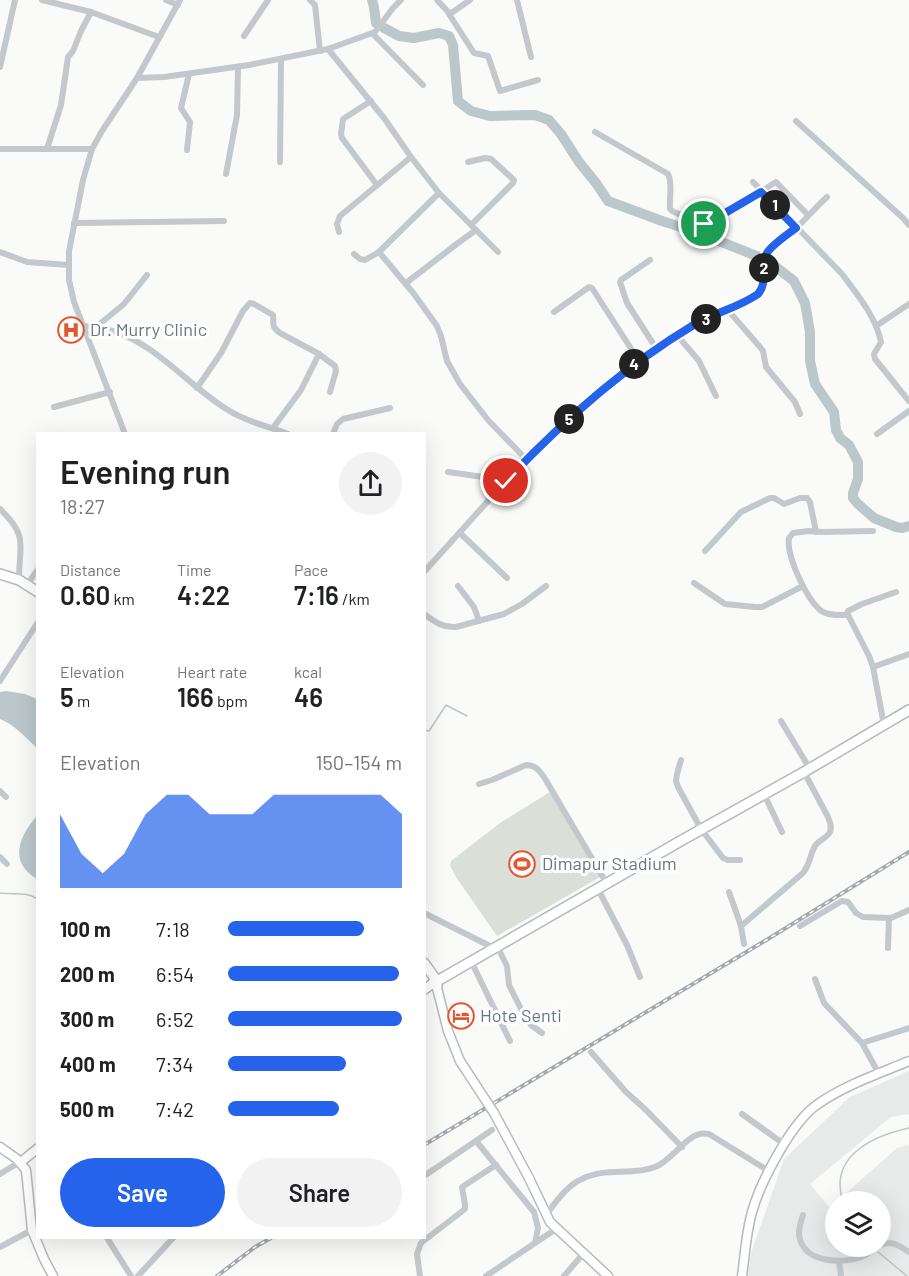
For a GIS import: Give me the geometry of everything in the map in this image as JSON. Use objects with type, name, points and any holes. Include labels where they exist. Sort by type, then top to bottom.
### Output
[{"type":"highway","points":[[0,574],[23,582],[36,591]]},
{"type":"highway","points":[[0,581],[24,589],[36,597]]},
{"type":"highway","points":[[426,968],[433,986],[495,947],[909,710]]},
{"type":"main road","points":[[433,986],[460,1061],[494,1113],[546,1215],[556,1229],[608,1276]]},
{"type":"main road","points":[[742,1276],[752,1212],[769,1171],[784,1144],[807,1113],[817,1104],[844,1089],[909,1061]]},
{"type":"main road","points":[[0,1147],[21,1162],[26,1170],[32,1230],[36,1239]]},
{"type":"main road","points":[[21,1162],[36,1150]]},
{"type":"main road","points":[[36,1239],[53,1275]]},
{"type":"street","points":[[0,67],[15,0]]},
{"type":"street","points":[[42,0],[92,12],[159,38]]},
{"type":"street","points":[[124,432],[74,302],[69,280],[69,251],[83,180],[92,149],[137,78],[179,3],[166,0]]},
{"type":"street","points":[[244,36],[268,0]]},
{"type":"street","points":[[310,0],[315,5],[320,51]]},
{"type":"street","points":[[137,78],[238,67],[328,49],[373,34],[401,0]]},
{"type":"street","points":[[437,0],[449,14],[474,53],[488,56],[500,91],[538,80]]},
{"type":"street","points":[[449,14],[470,0]]},
{"type":"street","points":[[517,0],[531,57]]},
{"type":"street","points":[[47,149],[61,105],[68,57],[92,12]]},
{"type":"street","points":[[373,34],[423,85]]},
{"type":"street","points":[[328,49],[371,101],[439,193],[498,252]]},
{"type":"street","points":[[280,162],[281,59]]},
{"type":"street","points":[[226,174],[237,115],[238,67]]},
{"type":"street","points":[[187,150],[190,122],[181,108],[189,74]]},
{"type":"street","points":[[371,101],[343,119],[341,134],[377,185]]},
{"type":"street","points":[[796,121],[909,225]]},
{"type":"street","points":[[595,132],[668,174],[671,185],[670,208],[672,211],[704,224],[776,182],[808,215]]},
{"type":"street","points":[[0,149],[92,149]]},
{"type":"street","points":[[339,232],[337,224],[340,216],[411,157]]},
{"type":"street","points":[[406,283],[458,243],[513,183],[514,180],[490,159],[468,162]]},
{"type":"street","points":[[753,182],[842,274],[860,298],[876,326],[881,342],[874,354],[874,359],[909,401]]},
{"type":"street","points":[[354,254],[365,260],[379,252],[439,193]]},
{"type":"street","points":[[426,570],[526,459],[587,402],[656,348],[695,324],[753,297],[763,289],[766,253],[796,228],[826,197]]},
{"type":"street","points":[[74,223],[224,221]]},
{"type":"street","points":[[0,252],[27,262],[69,265]]},
{"type":"street","points":[[379,252],[406,283],[437,326],[447,360],[460,384],[488,420],[526,459]]},
{"type":"street","points":[[650,260],[620,282],[627,303],[656,348]]},
{"type":"street","points":[[96,327],[124,304],[147,275]]},
{"type":"street","points":[[554,312],[591,287],[639,361]]},
{"type":"street","points":[[197,388],[222,352],[243,311],[250,303],[273,315],[274,329],[319,354],[335,366],[336,371],[330,392]]},
{"type":"street","points":[[876,326],[909,304]]},
{"type":"street","points":[[727,309],[763,351],[766,367],[794,400],[800,414]]},
{"type":"street","points":[[82,326],[96,327],[133,339],[164,359],[214,401],[240,417],[283,432]]},
{"type":"street","points":[[677,335],[699,361],[716,396]]},
{"type":"street","points":[[273,428],[302,390],[319,354]]},
{"type":"street","points":[[54,407],[110,392]]},
{"type":"street","points":[[334,432],[343,418],[390,408]]},
{"type":"street","points":[[877,434],[909,411]]},
{"type":"street","points":[[448,472],[483,477],[496,491]]},
{"type":"street","points":[[705,551],[741,512],[770,498],[784,504],[807,498],[810,502],[816,532]]},
{"type":"street","points":[[0,509],[10,519],[21,538],[23,582]]},
{"type":"street","points":[[847,615],[828,614],[819,609],[803,586],[791,559],[788,548],[789,538],[793,533],[800,532],[873,531]]},
{"type":"street","points":[[460,532],[507,578]]},
{"type":"street","points":[[23,582],[36,570]]},
{"type":"street","points":[[694,583],[725,604],[754,607],[762,607],[803,586]]},
{"type":"street","points":[[458,586],[474,607],[479,621]]},
{"type":"street","points":[[426,615],[448,628],[456,627],[504,614],[546,586]]},
{"type":"street","points":[[847,615],[848,611],[862,604],[896,592]]},
{"type":"street","points":[[847,615],[873,667],[884,725]]},
{"type":"street","points":[[0,681],[36,625]]},
{"type":"street","points":[[873,667],[909,654]]},
{"type":"street","points":[[741,926],[802,873],[810,862],[814,848],[831,830],[831,824],[807,770],[781,721]]},
{"type":"street","points":[[681,760],[676,781],[701,829],[723,858],[740,860]]},
{"type":"street","points":[[479,784],[526,765],[532,765],[538,770],[607,884]]},
{"type":"street","points":[[0,791],[6,797]]},
{"type":"street","points":[[764,794],[782,832]]},
{"type":"street","points":[[0,857],[7,864]]},
{"type":"street","points":[[598,889],[627,945],[640,977]]},
{"type":"street","points":[[729,892],[741,926],[744,944]]},
{"type":"street","points":[[800,926],[842,901],[848,902],[859,916],[889,918],[909,910]]},
{"type":"street","points":[[426,914],[495,947],[507,966],[509,985],[524,1015],[542,1034]]},
{"type":"street","points":[[888,948],[889,918]]},
{"type":"street","points":[[471,961],[510,1041]]},
{"type":"street","points":[[815,979],[824,1003],[862,1043],[879,1074]]},
{"type":"street","points":[[862,1043],[909,1028]]},
{"type":"street","points":[[591,1052],[626,1092],[681,1147]]},
{"type":"street","points":[[742,1114],[784,1144]]},
{"type":"street","points":[[426,1175],[492,1130]]},
{"type":"street","points":[[546,1215],[567,1190],[583,1178],[657,1167],[701,1133],[709,1134],[769,1171]]},
{"type":"street","points":[[477,1141],[534,1212],[538,1228],[535,1243]]},
{"type":"street","points":[[0,1174],[21,1162]]},
{"type":"street","points":[[426,1239],[463,1212],[465,1204],[462,1190],[464,1185],[496,1165]]},
{"type":"street","points":[[803,1215],[799,1231],[800,1238],[807,1250],[815,1257],[839,1261],[861,1257]]},
{"type":"street","points":[[486,1276],[556,1229]]},
{"type":"street","points":[[0,1247],[32,1230]]},
{"type":"street","points":[[108,1239],[131,1276]]},
{"type":"street","points":[[138,1276],[172,1239]]},
{"type":"street","points":[[420,1276],[417,1254],[421,1243],[426,1239]]},
{"type":"street","points":[[891,1243],[909,1252]]},
{"type":"street","points":[[564,1276],[583,1254]]},
{"type":"street","points":[[839,1261],[841,1276]]},
{"type":"shaded area","points":[[0,692],[25,694],[36,699],[36,747],[15,728],[0,719]]},
{"type":"shaded area","name":"Dimapur Stadium","points":[[550,792],[602,876],[497,936],[456,877],[450,866],[451,861],[500,823]]},
{"type":"shaded area","points":[[36,817],[36,878],[22,865],[19,849],[21,840]]},
{"type":"shaded area","points":[[909,1071],[909,1114],[891,1117],[810,1184],[825,1202],[825,1257],[891,1257],[891,1191],[848,1191],[897,1148],[909,1145],[909,1276],[748,1276],[751,1253],[784,1159],[850,1097]]},
{"type":"waterway","points":[[372,0],[376,23]]},
{"type":"waterway","points":[[384,28],[399,36],[414,38],[439,33],[449,36],[453,45],[458,101],[471,111],[490,116],[535,115],[549,120],[608,201],[767,260],[794,281],[805,303],[810,332],[810,361],[815,384],[834,412],[836,430],[840,438],[849,445],[858,462],[858,479],[853,498],[874,518],[896,527],[909,526]]},
{"type":"waterway","points":[[426,730],[429,731],[446,705],[467,716]]},
{"type":"waterway","points":[[0,893],[24,894],[36,898]]},
{"type":"waterway","points":[[841,1191],[842,1172],[848,1160],[857,1151],[881,1136],[909,1128]]},
{"type":"waterway","points":[[884,1257],[907,1276]]},
{"type":"railway","points":[[426,1144],[909,852]]},
{"type":"railway","points":[[217,1276],[269,1239]]},
{"type":"place","name":"Dr. Murry Clinic","points":[[71,330]]},
{"type":"place","name":"Dimapur Stadium","points":[[522,864]]},
{"type":"place","name":"Hote Senti","points":[[461,1016]]},
{"type":"route","points":[[506,481],[587,402],[656,348],[695,324],[758,294],[763,289],[766,253],[796,228],[761,192],[704,224]]}]
